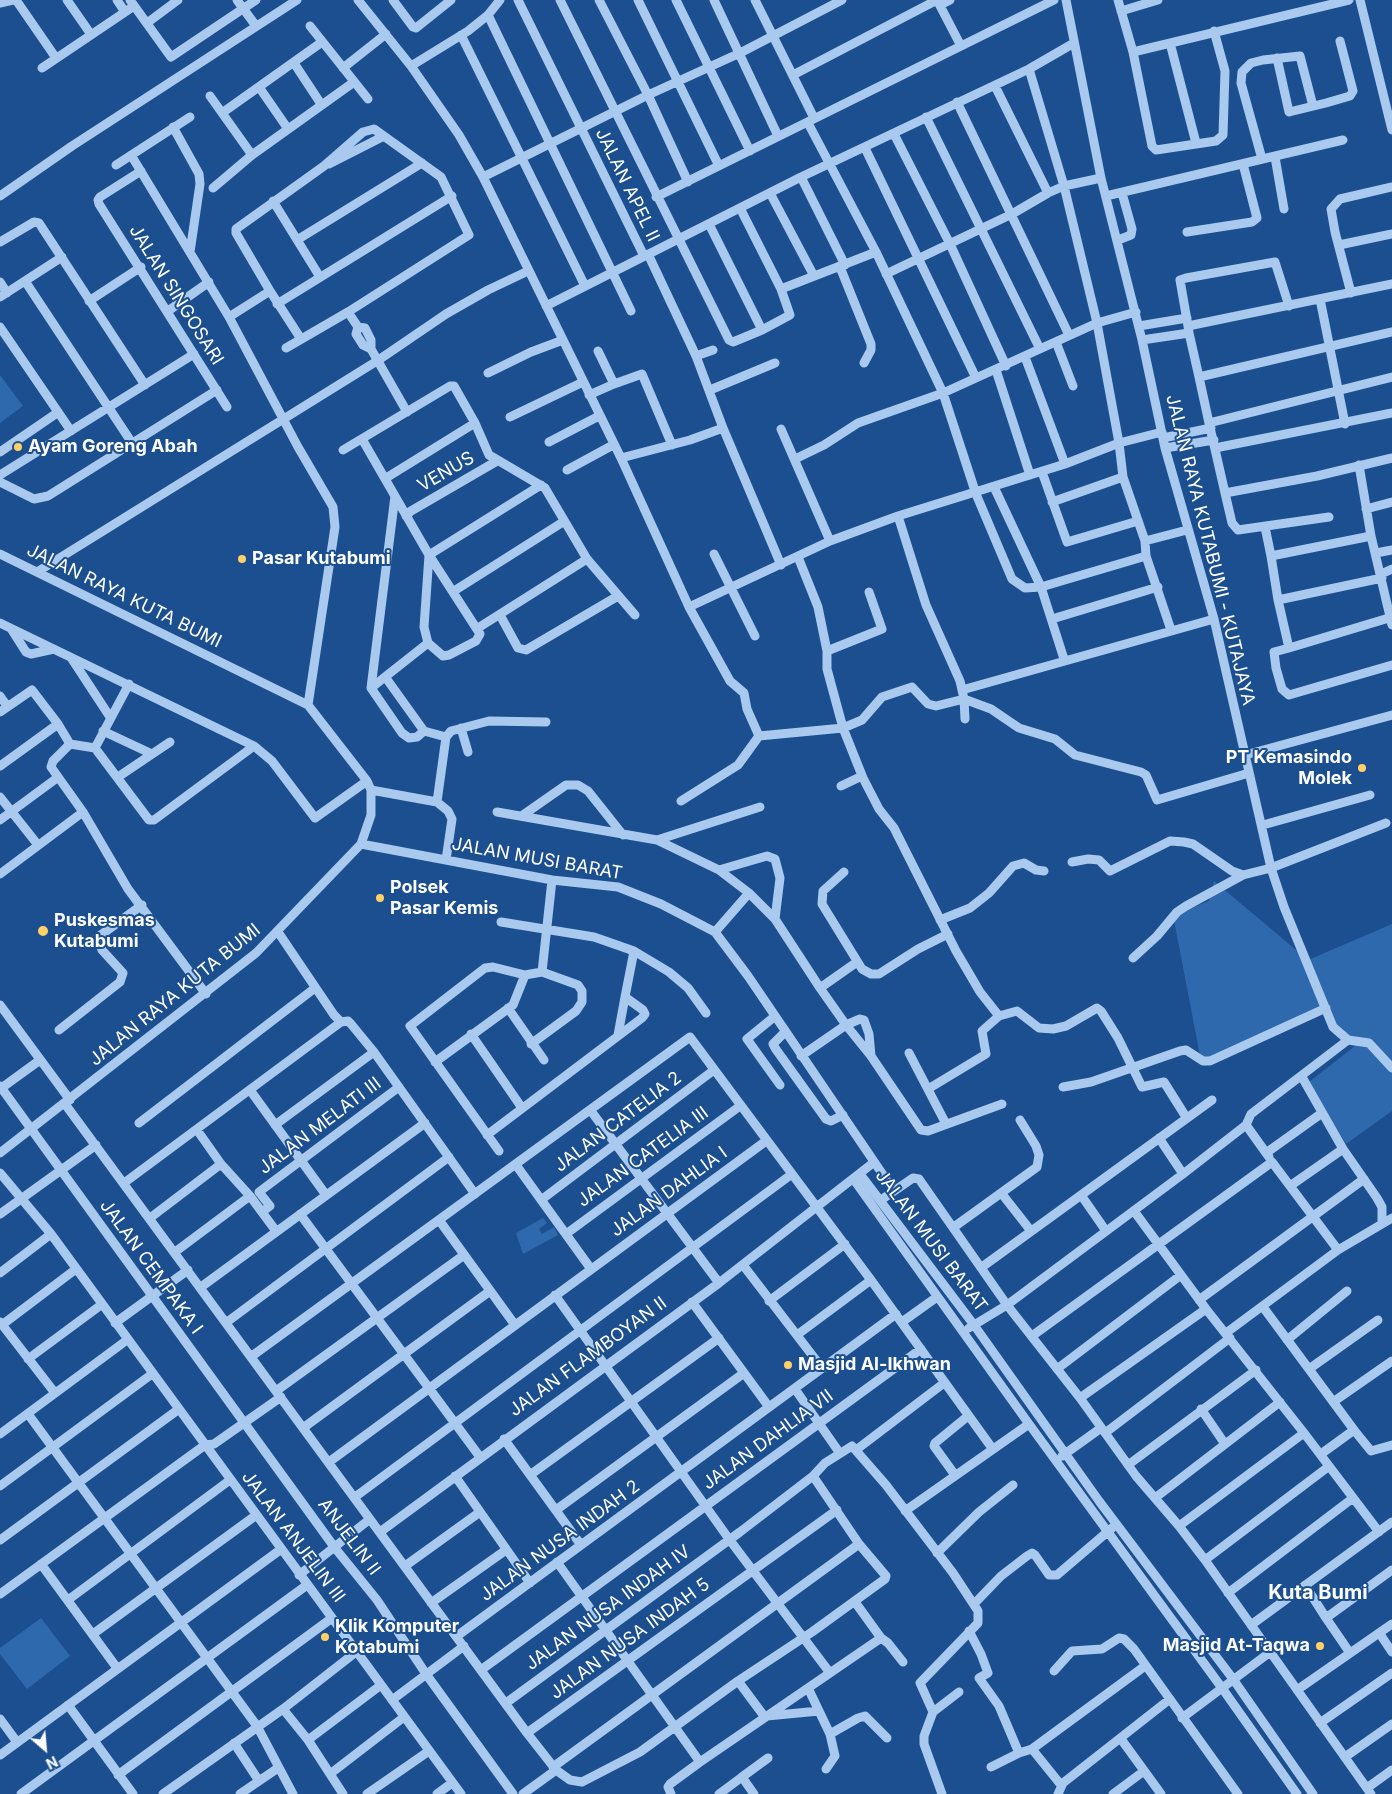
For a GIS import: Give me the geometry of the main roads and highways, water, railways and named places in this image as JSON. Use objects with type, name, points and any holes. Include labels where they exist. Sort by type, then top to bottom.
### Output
[{"type":"place","name":"Ayam Goreng Abah","points":[[18,447]]},
{"type":"place","name":"Pasar Kutabumi","points":[[242,559]]},
{"type":"place","name":"PT Kemasindo Molek","points":[[1362,768]]},
{"type":"place","name":"Polsek Pasar Kemis","points":[[380,898]]},
{"type":"place","name":"Puskesmas Kutabumi","points":[[43,931]]},
{"type":"place","name":"Masjid Al-Ikhwan","points":[[788,1365]]},
{"type":"place","name":"Klik Komputer Kotabumi","points":[[325,1637]]},
{"type":"place","name":"Masjid At-Taqwa","points":[[1320,1646]]},
{"type":"district","name":"Kuta Bumi","points":[[1318,1593]]}]
